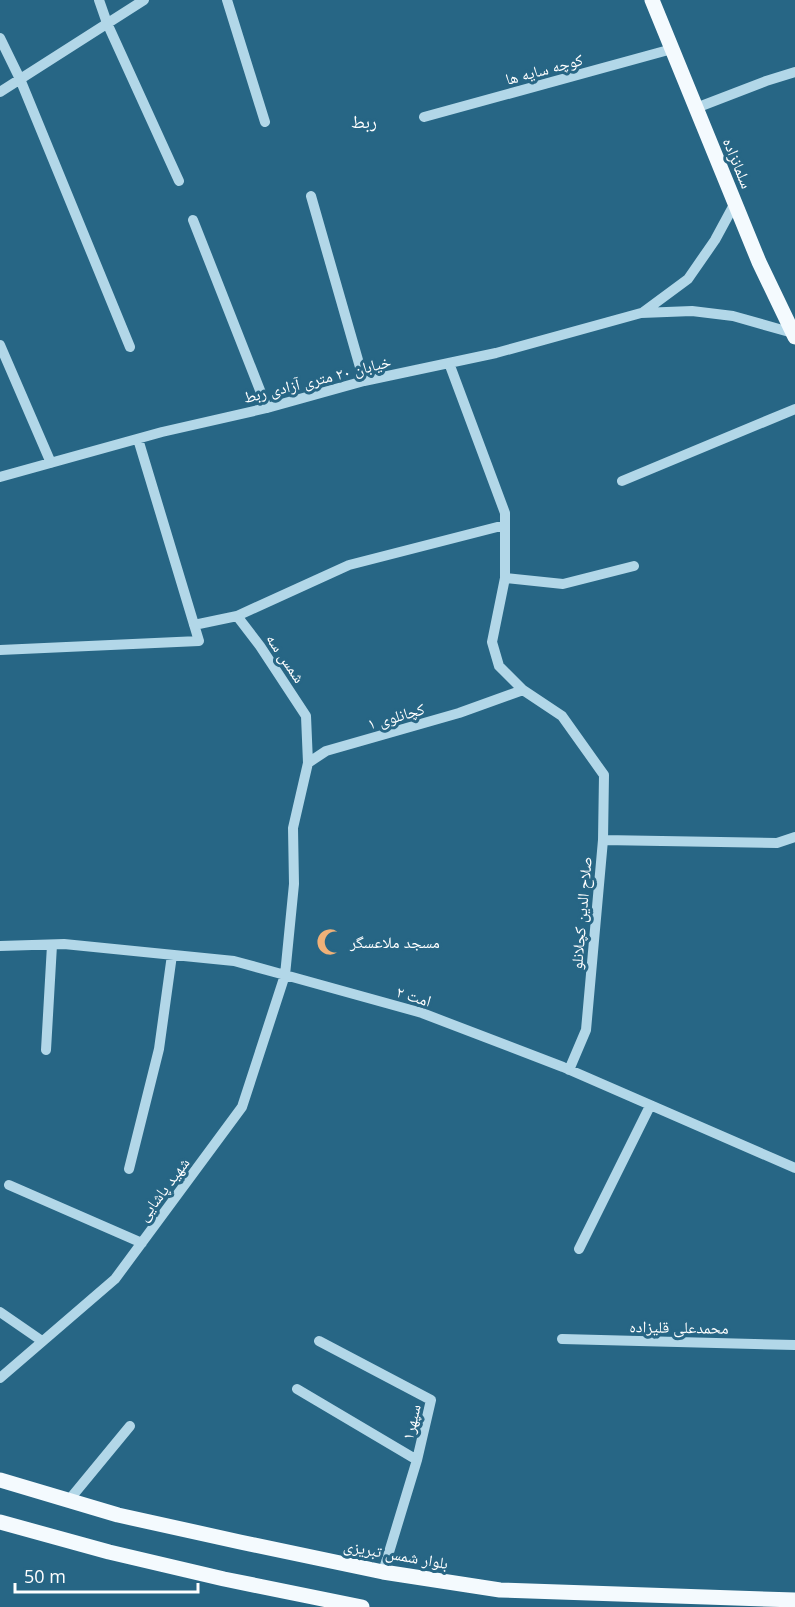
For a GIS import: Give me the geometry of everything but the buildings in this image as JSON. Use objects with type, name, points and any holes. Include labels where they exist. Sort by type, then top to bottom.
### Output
[{"type":"main road","name":"سلمانزاده","points":[[652,0],[759,262],[794,335]]},
{"type":"main road","name":"بلوار شمس تبریزی","points":[[0,1480],[118,1515],[383,1572],[500,1590],[795,1599]]},
{"type":"main road","points":[[0,1522],[120,1555],[362,1607]]},
{"type":"street","points":[[99,0],[107,23],[179,181]]},
{"type":"street","points":[[0,92],[144,0]]},
{"type":"street","points":[[227,0],[264,122]]},
{"type":"street","points":[[0,38],[20,80],[130,347]]},
{"type":"street","name":"کوچه سایه ها","points":[[424,117],[672,49]]},
{"type":"street","points":[[696,108],[795,72]]},
{"type":"street","points":[[311,196],[364,381]]},
{"type":"street","points":[[642,313],[688,279],[715,240],[735,203]]},
{"type":"street","points":[[193,220],[267,408]]},
{"type":"street","points":[[642,313],[692,310],[733,316],[794,335]]},
{"type":"street","name":"خیابان ۲۰ متری آزادی ربط","points":[[0,477],[364,381],[496,353],[642,313]]},
{"type":"street","points":[[0,345],[51,463]]},
{"type":"street","points":[[450,363],[505,513],[505,578],[492,642],[499,666],[523,690],[562,716],[603,775],[603,840]]},
{"type":"street","points":[[622,481],[795,409]]},
{"type":"street","points":[[0,651],[199,641],[138,439]]},
{"type":"street","points":[[194,625],[237,616],[349,565],[505,525]]},
{"type":"street","points":[[505,578],[563,584],[634,566]]},
{"type":"street","name":"شمس سه","points":[[237,616],[260,646],[306,716],[308,763]]},
{"type":"street","name":"کچانلوی ۱","points":[[308,763],[326,751],[459,714],[523,690]]},
{"type":"street","points":[[285,975],[294,885],[293,828],[308,763]]},
{"type":"street","name":"صلاح الدین کچلانلو","points":[[569,1070],[586,1030],[603,840],[777,843],[795,837]]},
{"type":"street","points":[[46,1050],[52,945]]},
{"type":"street","name":"امت ۲","points":[[0,946],[52,945],[234,961],[422,1013],[569,1070],[795,1168]]},
{"type":"street","points":[[129,1169],[159,1049],[172,955]]},
{"type":"street","name":"شهید پاشایی","points":[[0,1378],[115,1279],[242,1107],[285,975]]},
{"type":"street","points":[[579,1249],[650,1106]]},
{"type":"street","points":[[9,1185],[142,1243]]},
{"type":"street","points":[[0,1312],[42,1341]]},
{"type":"street","name":"محمدعلی قلیزاده","points":[[562,1339],[795,1345]]},
{"type":"street","name":"سپهر۱","points":[[319,1341],[431,1400],[417,1460],[383,1572]]},
{"type":"street","points":[[297,1389],[417,1460]]},
{"type":"street","points":[[69,1500],[130,1426]]},
{"type":"place","name":"مسجد ملاعسگر","points":[[330,942]]},
{"type":"district","name":"ربط","points":[[364,121]]}]
